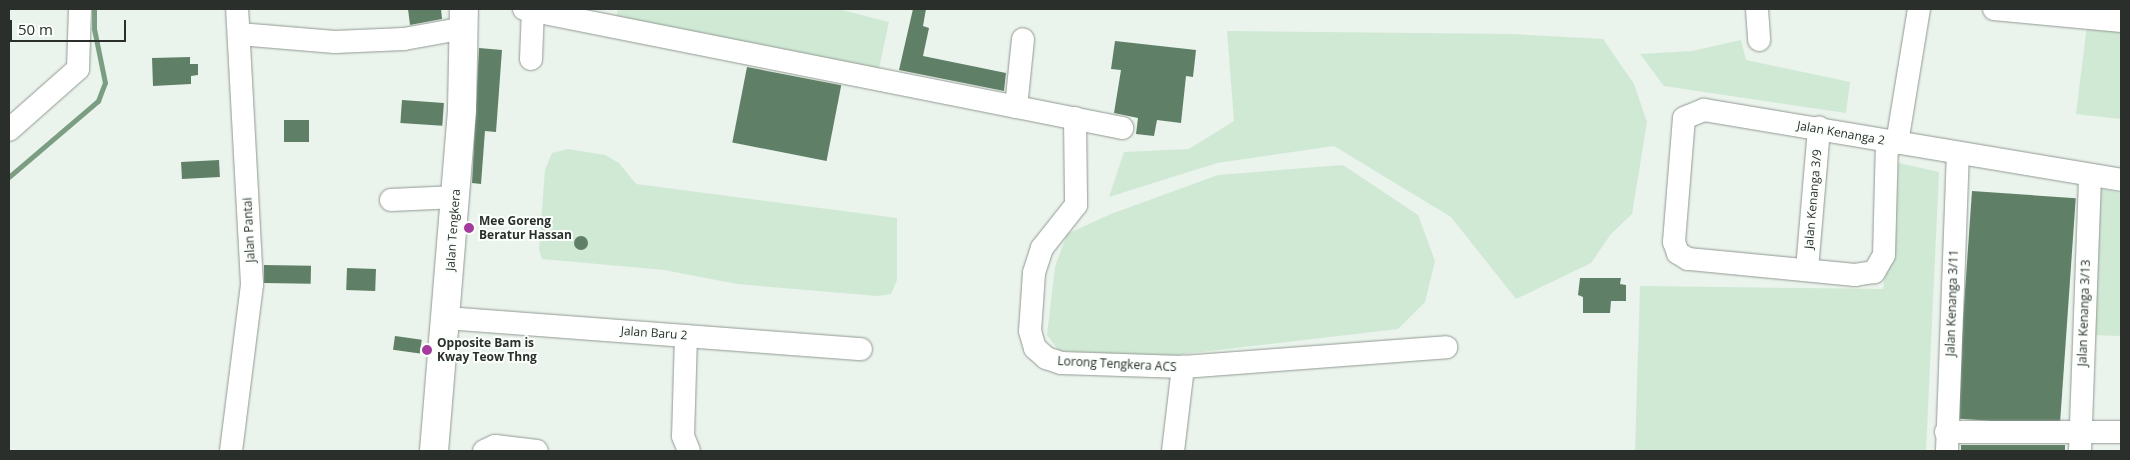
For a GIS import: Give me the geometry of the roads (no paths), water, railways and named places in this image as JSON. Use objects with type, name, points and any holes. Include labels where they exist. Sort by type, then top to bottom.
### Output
[{"type":"main road","name":"Jalan Tengkera","points":[[434,451],[456,197],[464,18]]},
{"type":"street","points":[[9,130],[78,69],[80,9]]},
{"type":"street","name":"Jalan Pantai","points":[[231,451],[252,284],[237,9]]},
{"type":"street","points":[[1757,9],[1759,40]]},
{"type":"street","points":[[1807,270],[1866,275],[1881,266],[1884,255],[1892,142],[1919,9]]},
{"type":"street","points":[[1994,9],[2121,21]]},
{"type":"street","points":[[531,60],[529,10],[1122,128]]},
{"type":"street","points":[[239,40],[334,42],[404,39],[464,18]]},
{"type":"street","points":[[1016,107],[1023,39]]},
{"type":"street","name":"Jalan Kenanga 2","points":[[1807,270],[1688,259],[1678,253],[1674,242],[1684,118],[1704,110],[2121,180]]},
{"type":"street","name":"Lorong Tengkera ACS","points":[[1075,118],[1076,205],[1042,248],[1034,273],[1030,331],[1035,348],[1046,358],[1061,363],[1183,367],[1446,347]]},
{"type":"street","name":"Jalan Kenanga 3/9","points":[[1807,270],[1819,128]]},
{"type":"street","name":"Jalan Kenanga 3/11","points":[[1947,442],[1958,154]]},
{"type":"street","name":"Jalan Kenanga 3/13","points":[[2080,442],[2090,175]]},
{"type":"street","points":[[391,200],[456,197]]},
{"type":"street","name":"Jalan Baru 2","points":[[446,318],[861,349]]},
{"type":"street","points":[[686,336],[683,436],[689,451]]},
{"type":"street","points":[[1173,451],[1183,367]]},
{"type":"street","points":[[1947,442],[2080,442],[2121,432]]},
{"type":"street","points":[[484,451],[495,446],[536,451]]},
{"type":"waterway","points":[[9,177],[98,101],[105,83],[94,29],[94,9]]},
{"type":"place","name":"Mee Goreng Beratur Hassan","points":[[469,228]]},
{"type":"place","name":"Opposite Bam is Kway Teow Thng","points":[[427,350]]}]
